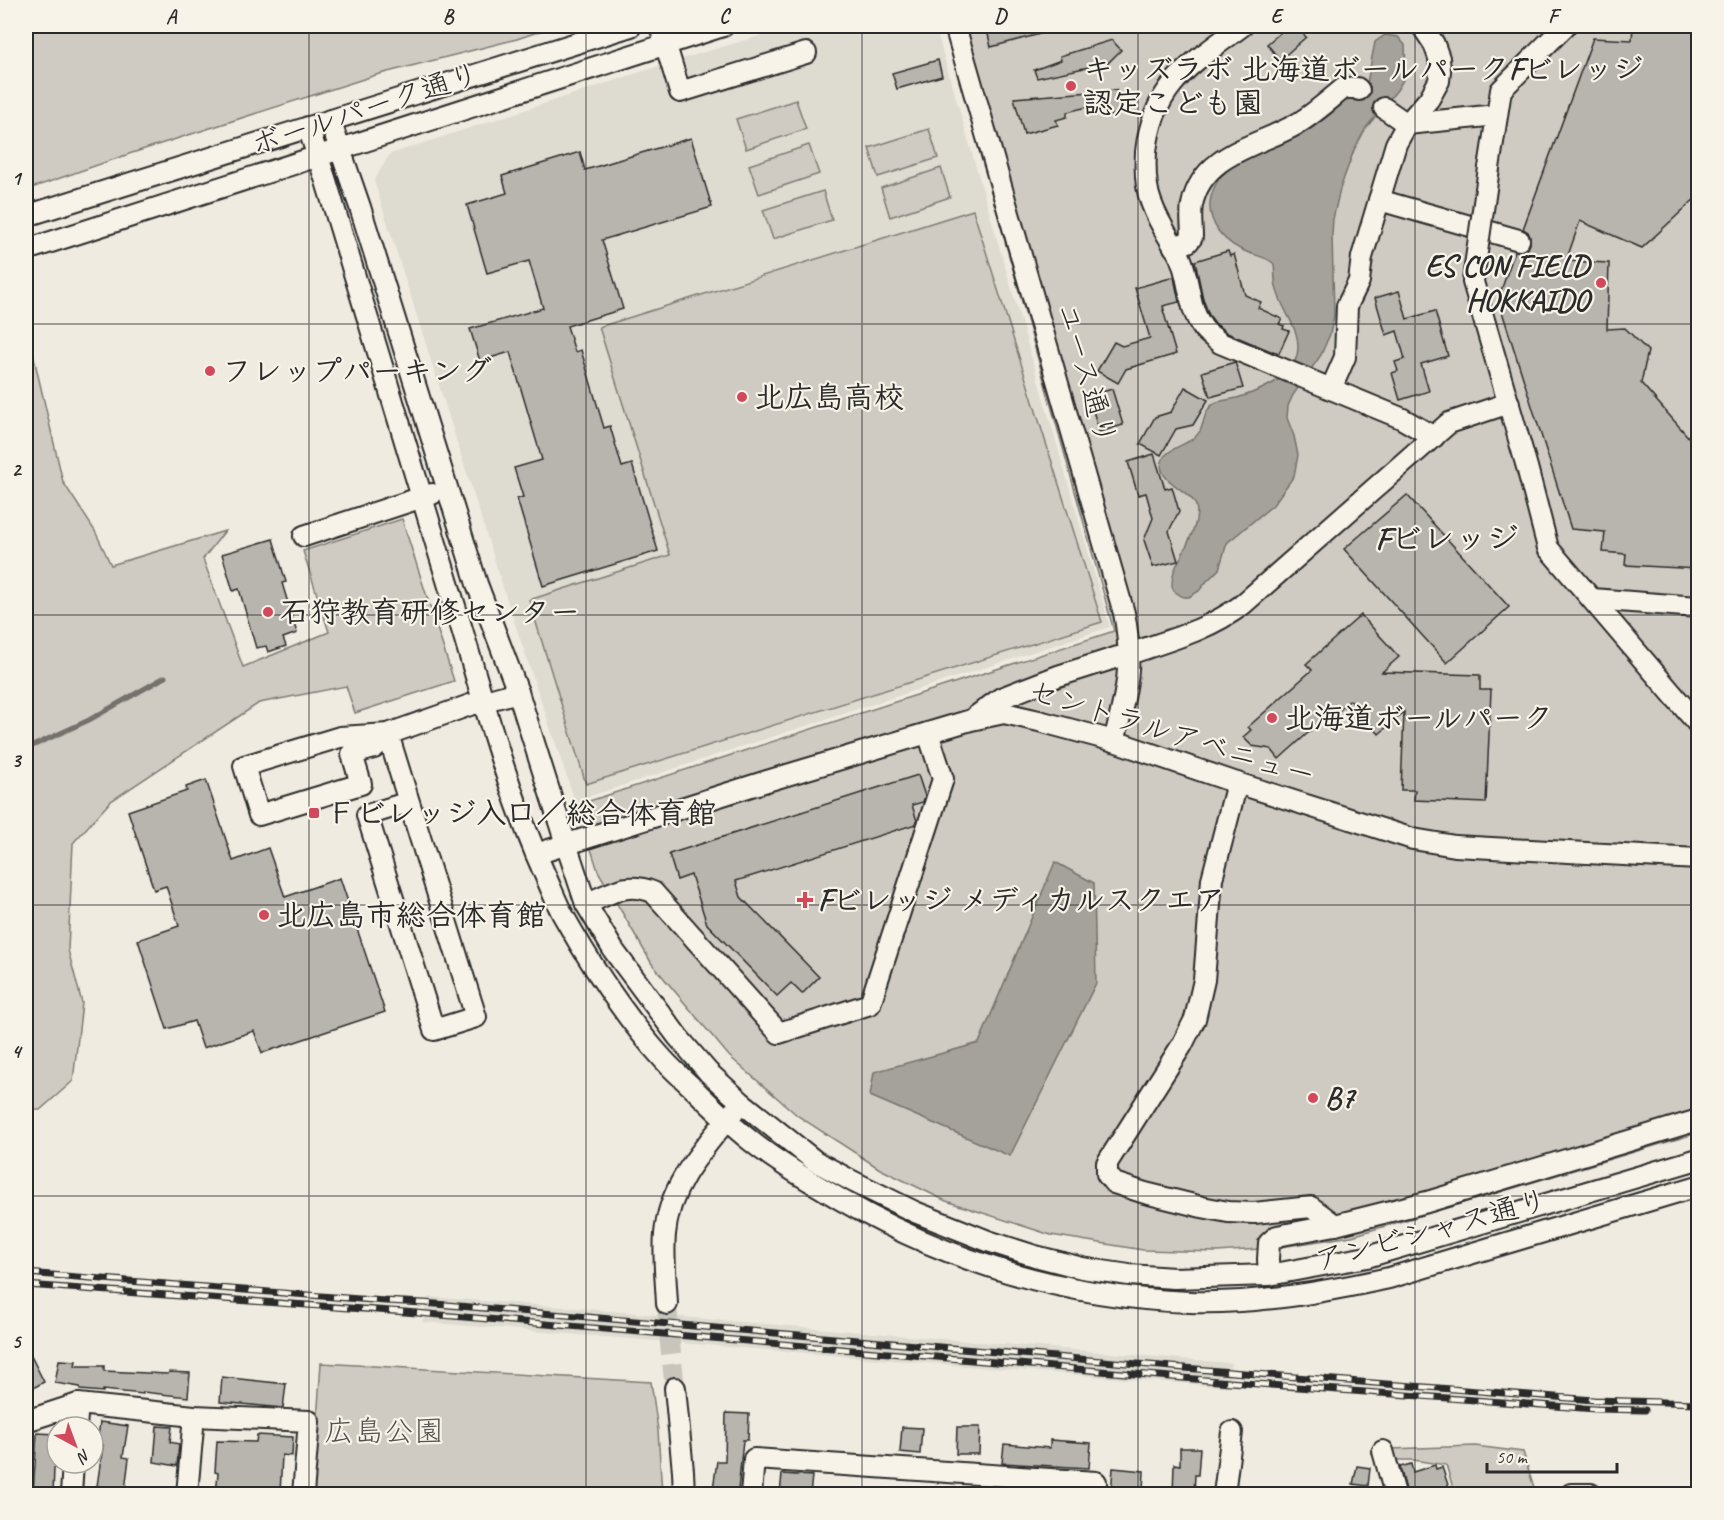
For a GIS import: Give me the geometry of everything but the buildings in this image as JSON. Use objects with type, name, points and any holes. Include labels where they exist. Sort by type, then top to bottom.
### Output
[{"type":"street","name":"ボールパーク通り","points":[[26,216],[631,26]]},
{"type":"street","name":"ボールパーク通り","points":[[26,250],[340,148],[663,35],[723,26]]},
{"type":"street","name":"ユース通り","points":[[955,26],[1124,613],[1128,633],[1129,672],[1114,741]]},
{"type":"street","points":[[1242,26],[1191,64],[1172,84],[1157,108],[1151,125],[1145,168],[1147,188],[1159,221],[1181,258],[1194,312],[1204,329],[1220,343],[1401,418],[1434,437]]},
{"type":"street","points":[[1331,389],[1344,357],[1347,306],[1359,281],[1362,257],[1396,144],[1407,124],[1429,99],[1438,81],[1439,58],[1434,44],[1422,26]]},
{"type":"street","points":[[1565,26],[1500,90],[1473,282],[1509,403],[1548,548],[1698,724]]},
{"type":"street","points":[[663,35],[680,92],[806,53]]},
{"type":"street","points":[[1174,247],[1188,242],[1192,237],[1192,205],[1199,186],[1227,156],[1297,124],[1344,88],[1359,90]]},
{"type":"street","points":[[1384,108],[1407,124],[1497,115]]},
{"type":"street","name":"アンビシャス通り","points":[[330,120],[477,584],[518,692],[586,903],[614,951],[678,1037],[710,1073],[741,1102],[815,1161],[915,1212],[988,1241],[1082,1268],[1129,1275],[1174,1278],[1269,1275],[1367,1257],[1698,1159]]},
{"type":"street","name":"アンビシャス通り","points":[[308,127],[517,806],[561,911],[592,964],[622,1008],[663,1059],[726,1120],[784,1165],[873,1219],[907,1236],[990,1268],[1046,1283],[1129,1298],[1188,1302],[1282,1297],[1389,1278],[1698,1186]]},
{"type":"street","points":[[1379,200],[1519,240]]},
{"type":"street","points":[[1138,651],[1224,618],[1242,605],[1449,423],[1509,403]]},
{"type":"street","points":[[304,536],[447,490]]},
{"type":"street","points":[[1592,599],[1698,607]]},
{"type":"street","points":[[971,720],[1001,698],[1058,676],[1118,657]]},
{"type":"street","points":[[388,734],[374,747],[352,754],[361,784],[259,815],[244,766],[340,736],[388,734],[518,692]]},
{"type":"street","name":"セントラルアベニュー","points":[[536,854],[756,784],[971,720],[1004,714],[1114,741],[1413,839],[1446,845],[1698,860]]},
{"type":"street","points":[[586,903],[627,886],[642,887],[653,892],[779,1033],[870,1004],[943,779],[928,733]]},
{"type":"street","points":[[388,734],[476,1017],[434,1030],[368,815],[409,802]]},
{"type":"street","points":[[1237,783],[1212,879],[1204,980],[1195,1019],[1182,1045],[1107,1162],[1107,1174],[1114,1183],[1145,1193],[1228,1212],[1267,1213],[1311,1207],[1335,1225]]},
{"type":"street","points":[[668,1304],[665,1236],[671,1204],[678,1186],[692,1164],[741,1102]]},
{"type":"street","points":[[1269,1275],[1269,1243],[1277,1236],[1335,1225],[1427,1202],[1698,1120]]},
{"type":"street","points":[[675,1388],[684,1494]]},
{"type":"street","points":[[77,1415],[78,1404]]},
{"type":"street","points":[[26,1421],[78,1404],[194,1416],[309,1420],[303,1494]]},
{"type":"street","points":[[187,1494],[194,1416]]},
{"type":"street","points":[[1224,1494],[1232,1432]]},
{"type":"street","points":[[1383,1451],[1395,1494]]},
{"type":"street","points":[[751,1494],[754,1459],[1096,1482],[1095,1494]]},
{"type":"street","points":[[71,1494],[73,1475]]},
{"type":"street","points":[[1571,1494],[1591,1494]]},
{"type":"shaded area","name":"北広島高校","points":[[793,26],[935,26],[1110,627],[575,801],[511,612],[374,181],[390,154],[671,62]]},
{"type":"shaded area","points":[[1385,35],[1398,37],[1405,45],[1406,75],[1397,90],[1366,128],[1354,150],[1340,189],[1333,219],[1334,315],[1330,334],[1321,355],[1288,406],[1287,418],[1298,455],[1294,476],[1273,505],[1227,543],[1219,569],[1199,591],[1189,597],[1183,597],[1174,591],[1172,578],[1193,530],[1197,513],[1193,500],[1162,472],[1161,465],[1164,457],[1197,435],[1207,412],[1215,403],[1254,392],[1281,378],[1294,363],[1298,346],[1294,328],[1278,295],[1274,264],[1241,249],[1222,236],[1211,215],[1211,197],[1217,183],[1238,160],[1267,143],[1312,123],[1366,88],[1375,42]]},
{"type":"shaded area","points":[[1055,862],[1094,883],[1096,983],[1010,1156],[870,1096],[874,1072],[979,1043]]},
{"type":"shaded area","points":[[428,1297],[1231,1363],[1227,1387],[422,1322]]},
{"type":"green space","points":[[26,26],[555,26],[517,39],[376,75],[129,154],[26,190]]},
{"type":"green space","name":"北海道ボールパーク","points":[[945,26],[1698,26],[1698,1133],[1352,1236],[1274,1248],[1217,1252],[1143,1250],[1051,1235],[946,1201],[880,1169],[798,1116],[729,1056],[652,964],[598,871],[577,805],[1114,631]]},
{"type":"green space","points":[[796,100],[806,129],[746,149],[736,119]]},
{"type":"green space","points":[[929,129],[938,158],[878,177],[869,148]]},
{"type":"green space","points":[[809,145],[819,174],[759,194],[749,165]]},
{"type":"green space","points":[[941,168],[950,197],[890,217],[881,188]]},
{"type":"green space","points":[[823,191],[832,220],[773,239],[763,210]]},
{"type":"green space","points":[[973,210],[1102,622],[586,784],[529,600],[670,555],[599,327]]},
{"type":"green space","points":[[26,324],[63,482],[95,531],[111,565],[225,531],[203,559],[243,667],[329,632],[303,551],[402,519],[454,681],[355,713],[346,686],[259,703],[111,801],[73,843],[68,950],[82,1003],[73,1081],[40,1110],[26,1110]]},
{"type":"green space","name":"広島公園","points":[[321,1363],[651,1382],[658,1430],[662,1494],[312,1494]]},
{"type":"green space","points":[[1475,1446],[1523,1452],[1536,1494],[1455,1494],[1446,1465],[1413,1460],[1394,1460],[1390,1449]]},
{"type":"waterway","points":[[26,749],[89,720],[165,677]]},
{"type":"tunnel","points":[[667,1304],[675,1388]]},
{"type":"railway","points":[[26,1273],[424,1303],[1231,1372],[1594,1400],[1698,1403]]},
{"type":"railway","points":[[26,1285],[405,1312],[1230,1382],[1596,1409],[1645,1410]]},
{"type":"place","name":"キッズラボ 北海道ボールパークFビレッジ 認定こども園","points":[[1071,86]]},
{"type":"place","name":"ES CON FIELD HOKKAIDO","points":[[1601,283]]},
{"type":"place","name":"フレップパーキング","points":[[210,371]]},
{"type":"place","name":"北広島高校","points":[[742,397]]},
{"type":"place","name":"石狩教育研修センター","points":[[268,612]]},
{"type":"place","name":"北海道ボールパーク","points":[[1272,718]]},
{"type":"place","name":"Ｆビレッジ入口／総合体育館","points":[[314,813]]},
{"type":"place","name":"Fビレッジ メディカルスクエア","points":[[805,900]]},
{"type":"place","name":"北広島市総合体育館","points":[[264,915]]},
{"type":"place","name":"B7","points":[[1313,1098]]},
{"type":"district","name":"Fビレッジ","points":[[1447,538]]}]
